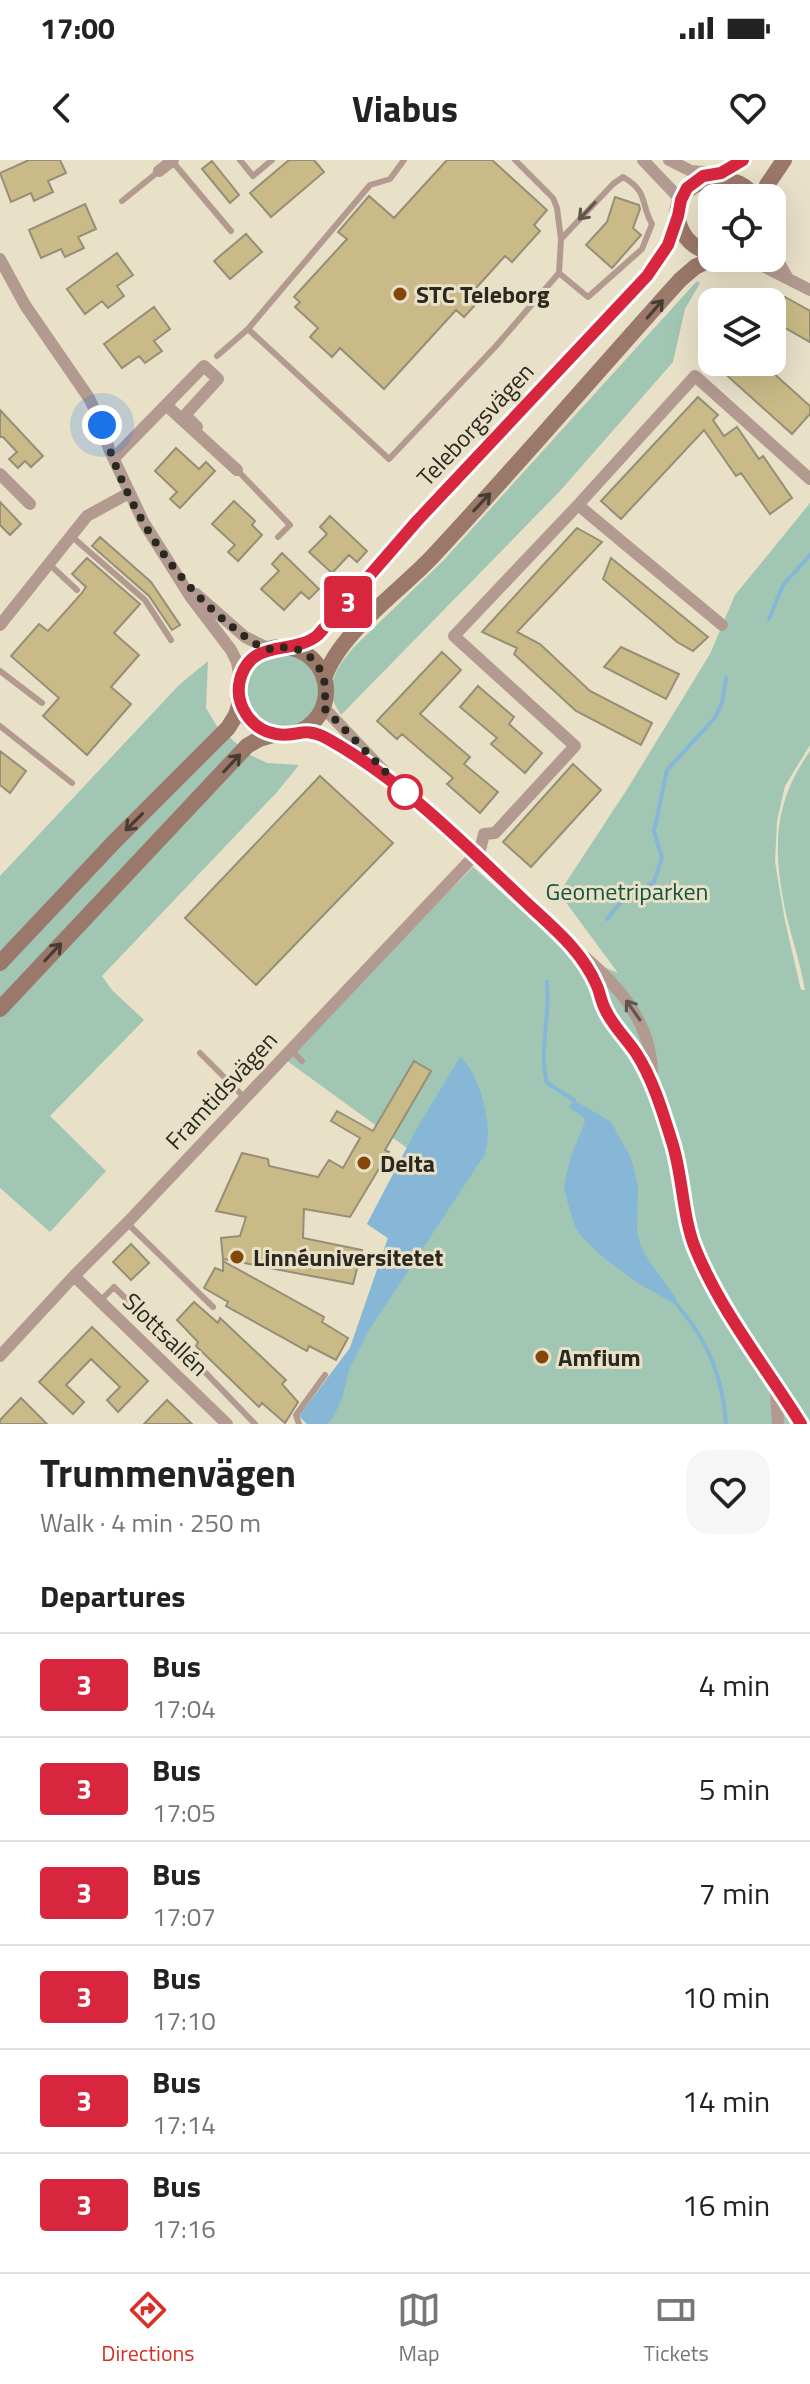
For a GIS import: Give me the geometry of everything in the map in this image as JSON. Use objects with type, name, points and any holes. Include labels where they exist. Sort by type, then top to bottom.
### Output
[{"type":"main road","points":[[698,248],[679,224],[680,208],[687,188],[697,179],[718,173],[743,160]]},
{"type":"main road","points":[[768,184],[784,160]]},
{"type":"main road","points":[[718,173],[734,176],[747,184]]},
{"type":"main road","name":"Teleborgsvägen","points":[[287,647],[306,643],[324,629],[417,521],[647,276],[668,245],[680,208]]},
{"type":"main road","points":[[324,679],[338,652],[360,627],[429,560],[543,437],[680,280],[698,265]]},
{"type":"main road","points":[[0,963],[115,841],[228,728],[240,702],[240,680],[251,661],[270,649],[287,647],[311,658],[319,667],[326,693],[323,707],[314,721],[300,731],[276,734],[247,746],[0,1009]]},
{"type":"main road","points":[[240,702],[253,723],[276,734]]},
{"type":"street","points":[[159,171],[172,160]]},
{"type":"street","points":[[643,160],[680,208]]},
{"type":"street","points":[[669,160],[691,171],[718,173]]},
{"type":"street","points":[[0,259],[5,280],[89,398],[144,523],[190,596],[231,650],[240,680]]},
{"type":"street","points":[[772,272],[810,290]]},
{"type":"street","points":[[784,272],[787,277]]},
{"type":"street","points":[[114,458],[204,366],[218,379],[187,413],[197,427]]},
{"type":"street","points":[[722,625],[578,505],[695,376],[810,479]]},
{"type":"street","points":[[166,405],[237,470]]},
{"type":"street","points":[[0,474],[30,504]]},
{"type":"street","points":[[0,625],[70,535],[95,510],[129,493]]},
{"type":"street","name":"Framtidsvägen","points":[[0,1356],[480,850],[484,834],[495,833],[575,746],[454,636],[578,505]]},
{"type":"street","points":[[181,579],[245,637],[270,649]]},
{"type":"street","points":[[323,707],[397,785],[601,970],[644,1028],[652,1065],[651,1084]]},
{"type":"street","points":[[300,731],[324,736],[397,785]]},
{"type":"street","points":[[576,950],[597,986],[604,1008],[637,1054],[651,1084],[673,1145],[694,1245],[711,1282],[801,1424]]},
{"type":"street","name":"Slottsallén","points":[[74,1276],[227,1424]]},
{"type":"street","points":[[775,1386],[778,1424]]},
{"type":"lane","points":[[172,160],[231,231]]},
{"type":"lane","points":[[240,160],[253,176],[272,160]]},
{"type":"lane","points":[[217,356],[248,329],[370,185],[390,179],[404,160]]},
{"type":"lane","points":[[248,329],[389,459],[496,346],[559,273],[560,221],[553,198],[515,160]]},
{"type":"lane","points":[[122,201],[159,171]]},
{"type":"lane","points":[[559,273],[588,297],[604,284],[642,249],[652,224],[645,212],[645,198],[633,183],[623,177],[561,239]]},
{"type":"lane","points":[[237,470],[290,525],[278,537]]},
{"type":"lane","points":[[70,535],[145,600],[171,640]]},
{"type":"lane","points":[[48,563],[77,590]]},
{"type":"lane","points":[[0,671],[42,703]]},
{"type":"lane","points":[[0,726],[72,783]]},
{"type":"lane","points":[[290,1049],[302,1061]]},
{"type":"lane","points":[[200,1053],[245,1098]]},
{"type":"lane","points":[[127,1223],[213,1307]]},
{"type":"lane","points":[[100,1301],[114,1287],[167,1339],[176,1342],[255,1424]]},
{"type":"lane","points":[[299,1424],[296,1415],[325,1375]]},
{"type":"green space","points":[[697,281],[700,283],[685,309],[673,362],[560,491],[341,715],[333,701],[333,682],[338,669],[354,647],[443,561]]},
{"type":"green space","name":"Geometriparken","points":[[810,503],[810,745],[785,786],[777,821],[775,862],[801,990],[805,990],[782,895],[778,852],[782,811],[788,791],[810,751],[810,1424],[307,1424],[299,1416],[350,1348],[388,1238],[367,1224],[407,1148],[283,1058],[473,867],[568,952],[618,973],[559,893],[710,654],[735,595]]},
{"type":"green space","points":[[283,655],[309,665],[319,691],[309,717],[283,727],[257,717],[247,691],[257,665]]},
{"type":"green space","points":[[208,661],[206,708],[216,725],[248,754],[267,763],[299,765],[102,976],[112,990],[144,1020],[50,1116],[106,1171],[50,1232],[0,1188],[0,876],[179,685]]},
{"type":"water","points":[[460,1057],[472,1072],[484,1104],[488,1125],[485,1154],[369,1330],[349,1370],[342,1399],[331,1421],[307,1424],[299,1416],[350,1348],[388,1238],[367,1224],[417,1128]]},
{"type":"water","points":[[574,1100],[611,1122],[631,1158],[638,1187],[637,1232],[640,1244],[676,1298],[678,1306],[605,1259],[575,1227],[564,1185],[571,1156],[585,1122],[569,1107]]},
{"type":"building","points":[[29,160],[60,160],[66,173],[48,181],[53,192],[34,201],[31,193],[11,202],[0,173]]},
{"type":"building","points":[[289,160],[314,160],[324,172],[271,217],[250,193]]},
{"type":"building","points":[[447,160],[492,160],[547,210],[534,225],[540,231],[512,262],[505,256],[467,298],[475,305],[464,317],[456,310],[384,389],[340,348],[332,357],[310,337],[318,328],[295,307],[300,302],[294,297],[347,239],[338,232],[369,196],[394,218]]},
{"type":"building","points":[[212,161],[239,195],[230,203],[202,169]]},
{"type":"building","points":[[615,197],[639,205],[633,228],[641,235],[612,268],[586,245],[607,222]]},
{"type":"building","points":[[85,204],[96,229],[78,237],[84,248],[65,257],[61,249],[41,258],[29,230]]},
{"type":"building","points":[[246,234],[262,252],[230,279],[214,261]]},
{"type":"building","points":[[117,253],[133,275],[117,286],[124,296],[108,308],[102,301],[85,314],[67,289]]},
{"type":"building","points":[[786,298],[810,311],[810,342],[786,329]]},
{"type":"building","points":[[154,307],[170,329],[154,341],[162,351],[145,363],[139,356],[122,368],[104,344]]},
{"type":"building","points":[[728,376],[777,376],[810,406],[810,414],[792,434]]},
{"type":"building","points":[[698,397],[718,415],[713,420],[724,436],[737,427],[759,459],[763,456],[792,498],[770,514],[741,473],[736,476],[704,430],[621,519],[601,501]]},
{"type":"building","points":[[0,410],[43,456],[31,467],[25,461],[18,468],[9,459],[17,452],[0,437]]},
{"type":"building","points":[[176,448],[199,469],[206,462],[215,471],[180,508],[170,499],[177,492],[155,471]]},
{"type":"building","points":[[234,501],[255,521],[252,525],[262,535],[238,561],[228,552],[235,545],[212,524]]},
{"type":"building","points":[[0,502],[21,524],[10,535],[0,525]]},
{"type":"building","points":[[330,516],[367,551],[357,562],[349,555],[332,573],[309,552],[327,534],[320,527]]},
{"type":"building","points":[[577,528],[602,542],[517,632],[540,644],[590,691],[652,723],[641,745],[576,711],[514,654],[517,648],[482,632]]},
{"type":"building","points":[[100,537],[151,582],[180,625],[172,630],[149,596],[92,546]]},
{"type":"building","points":[[282,553],[319,589],[309,599],[301,592],[284,610],[261,589],[279,571],[272,564]]},
{"type":"building","points":[[87,558],[140,604],[114,633],[139,655],[111,687],[131,704],[87,755],[43,716],[59,698],[11,656],[39,624],[48,631],[82,593],[86,587],[72,574]]},
{"type":"building","points":[[611,558],[708,637],[693,651],[677,642],[603,579]]},
{"type":"building","points":[[621,647],[679,674],[666,699],[604,667]]},
{"type":"building","points":[[442,652],[461,670],[420,714],[470,757],[464,764],[498,792],[480,813],[447,784],[453,778],[402,734],[397,739],[377,721]]},
{"type":"building","points":[[478,686],[514,717],[509,724],[542,753],[525,773],[491,744],[497,738],[460,707]]},
{"type":"building","points":[[0,751],[26,771],[10,793],[0,785]]},
{"type":"building","points":[[573,764],[601,790],[531,867],[503,842]]},
{"type":"building","points":[[320,776],[393,843],[256,985],[185,918]]},
{"type":"building","points":[[414,1061],[431,1071],[385,1150],[389,1152],[350,1217],[304,1209],[303,1238],[362,1250],[353,1284],[223,1259],[221,1238],[240,1236],[246,1217],[216,1211],[242,1153],[268,1159],[269,1166],[318,1177],[329,1160],[343,1168],[360,1138],[331,1121],[337,1111],[373,1131]]},
{"type":"building","points":[[131,1244],[149,1263],[131,1280],[113,1262]]},
{"type":"building","points":[[223,1261],[324,1317],[322,1322],[348,1338],[336,1360],[309,1346],[307,1351],[226,1306],[228,1302],[204,1288],[215,1268],[223,1271]]},
{"type":"building","points":[[194,1302],[218,1323],[220,1318],[286,1380],[282,1384],[298,1402],[285,1423],[262,1403],[259,1407],[196,1346],[198,1342],[177,1320]]},
{"type":"building","points":[[92,1327],[148,1381],[118,1412],[107,1400],[120,1387],[91,1359],[66,1385],[84,1402],[73,1414],[39,1382]]},
{"type":"building","points":[[21,1398],[47,1424],[0,1424],[0,1420]]},
{"type":"building","points":[[167,1400],[192,1424],[144,1424]]},
{"type":"waterway","points":[[769,619],[783,585],[810,555]]},
{"type":"waterway","points":[[607,919],[621,902],[654,882],[662,858],[654,831],[667,770],[714,719],[722,703],[726,678]]},
{"type":"waterway","points":[[547,982],[544,1058],[547,1083],[574,1100]]},
{"type":"waterway","points":[[678,1306],[698,1333],[712,1361],[726,1424]]},
{"type":"bus line","name":"3","points":[[743,160],[721,173],[703,176],[687,188],[673,234],[647,276],[417,521],[318,635],[306,643],[270,649],[246,666],[239,684],[239,695],[245,714],[260,728],[276,734],[311,731],[324,736],[397,785],[576,950],[597,986],[604,1008],[645,1068],[673,1145],[694,1245],[711,1282],[801,1424]]},
{"type":"place","name":"STC Teleborg","points":[[400,294]]},
{"type":"place","name":"Delta","points":[[364,1163]]},
{"type":"place","name":"Linnéuniversitetet","points":[[237,1257]]},
{"type":"place","name":"Amfium","points":[[542,1357]]},
{"type":"route","points":[[102,425],[109,449],[144,523],[181,579],[245,637],[270,649],[292,648],[311,658],[325,683],[323,707],[405,792]]}]
